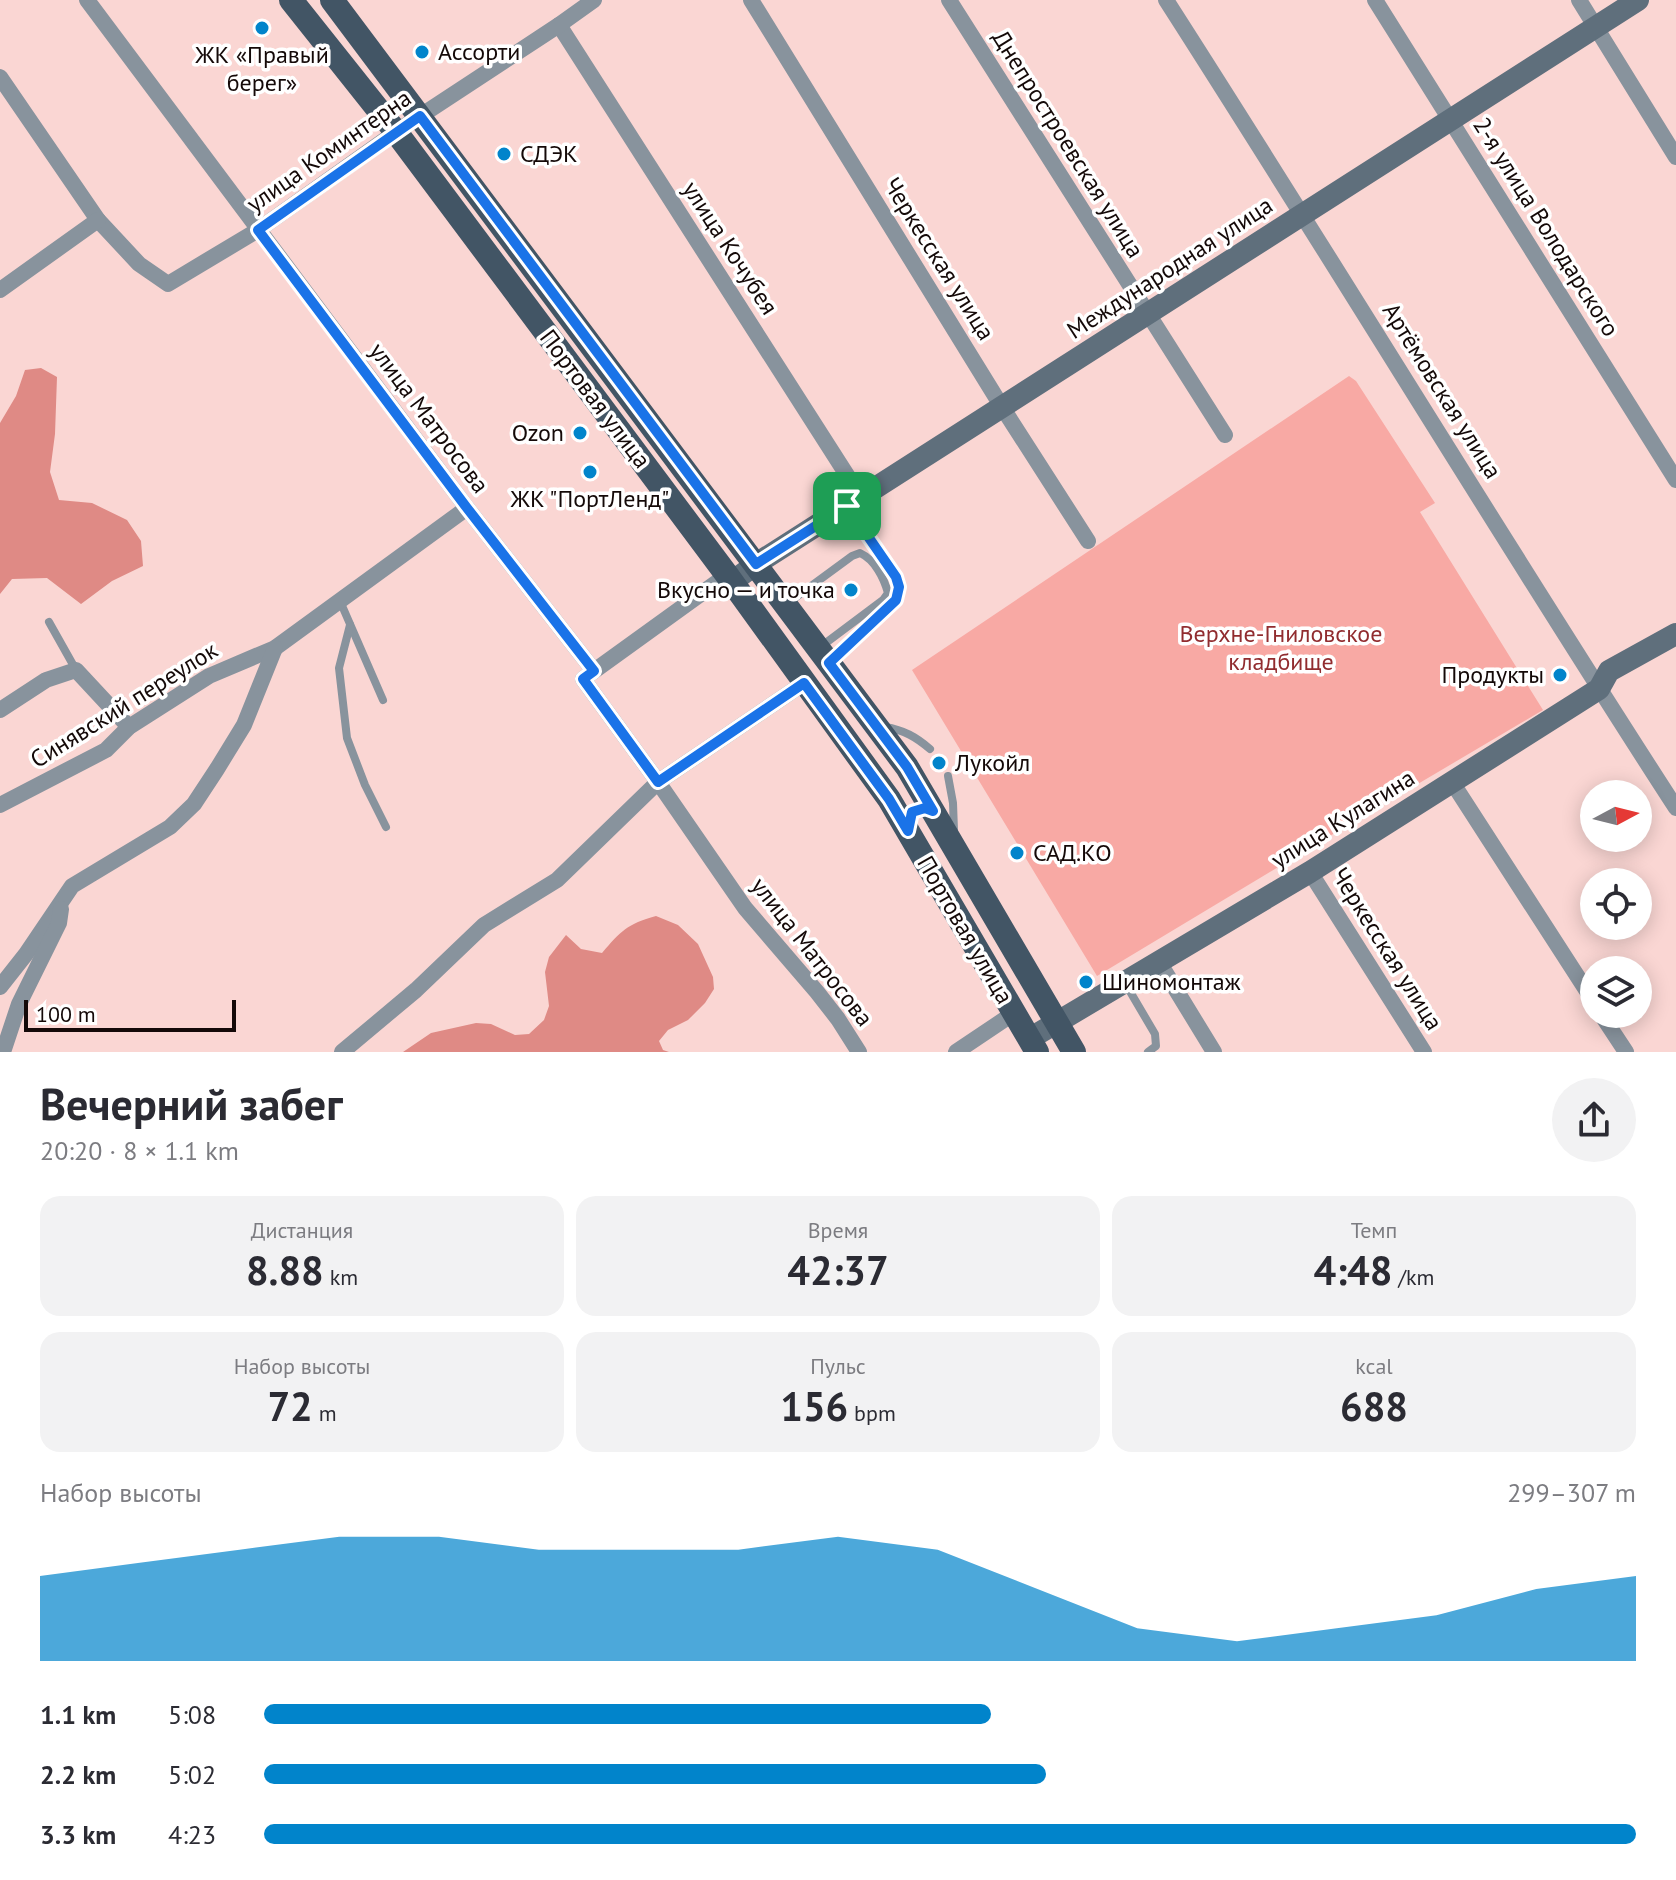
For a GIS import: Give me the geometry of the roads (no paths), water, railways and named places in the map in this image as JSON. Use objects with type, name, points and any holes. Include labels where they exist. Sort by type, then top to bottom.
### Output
[{"type":"main road","name":"Портовая улица","points":[[291,0],[396,132],[889,799],[1033,1046]]},
{"type":"main road","name":"Портовая улица","points":[[332,0],[907,767],[1074,1052]]},
{"type":"main road","name":"Международная улица","points":[[729,579],[1638,0]]},
{"type":"main road","name":"улица Кулагина","points":[[1033,1046],[1057,1023],[1310,872],[1599,689],[1609,671],[1676,634]]},
{"type":"main road","points":[[908,831],[912,812],[925,808],[933,811]]},
{"type":"street","name":"улица Матросова","points":[[87,0],[467,508],[594,671],[583,679],[745,908],[817,992],[859,1052]]},
{"type":"street","name":"улица Коминтерна","points":[[98,220],[139,264],[168,284],[258,230],[396,132],[594,0]]},
{"type":"street","name":"Черкесская улица","points":[[751,0],[1088,541]]},
{"type":"street","name":"Днепростроевская улица","points":[[949,0],[1225,435]]},
{"type":"street","name":"Артёмовская улица","points":[[1166,0],[1676,808]]},
{"type":"street","name":"2-я улица Володарского","points":[[1375,0],[1676,480]]},
{"type":"street","points":[[1579,0],[1676,157]]},
{"type":"street","name":"улица Кочубея","points":[[559,25],[854,501]]},
{"type":"street","points":[[0,77],[98,220],[0,290]]},
{"type":"street","name":"Синявский переулок","points":[[0,805],[106,750],[129,727],[209,676],[275,648],[467,508]]},
{"type":"street","name":"Международная улица","points":[[594,671],[729,579]]},
{"type":"street","points":[[0,987],[72,886],[170,827],[194,804],[244,725],[275,648]]},
{"type":"street","points":[[0,710],[46,680],[76,670],[129,727]]},
{"type":"street","points":[[342,1052],[416,990],[484,925],[557,880],[658,782],[804,683]]},
{"type":"street","points":[[1452,782],[1580,980]]},
{"type":"street","name":"Черкесская улица","points":[[1310,872],[1424,1052]]},
{"type":"street","points":[[3,1052],[19,1004],[59,923],[63,899]]},
{"type":"street","points":[[1159,962],[1214,1052]]},
{"type":"street","points":[[956,1052],[1014,1013]]},
{"type":"street","points":[[1610,1028],[1626,1052]]},
{"type":"lane","points":[[824,656],[896,600],[899,587],[854,501]]},
{"type":"lane","points":[[786,605],[860,553],[884,579],[888,593],[883,600],[824,656]]},
{"type":"lane","points":[[340,600],[383,700]]},
{"type":"lane","points":[[49,622],[76,670]]},
{"type":"lane","points":[[350,625],[339,668],[347,738],[386,827]]},
{"type":"lane","points":[[875,725],[899,729],[916,737],[930,749]]},
{"type":"lane","points":[[948,776],[955,848]]},
{"type":"lane","points":[[1125,983],[1155,1034],[1156,1046],[1148,1052]]},
{"type":"place","name":"ЖК «Правый берег»","points":[[262,28]]},
{"type":"place","name":"Ассорти","points":[[422,52]]},
{"type":"place","name":"СДЭК","points":[[504,154]]},
{"type":"place","name":"Ozon","points":[[580,433]]},
{"type":"place","name":"ЖК \"ПортЛенд\"","points":[[590,472]]},
{"type":"place","name":"Вкусно — и точка","points":[[851,590]]},
{"type":"place","name":"Продукты","points":[[1560,675]]},
{"type":"place","name":"Лукойл","points":[[939,763]]},
{"type":"place","name":"САД.КО","points":[[1017,853]]},
{"type":"place","name":"Шиномонтаж","points":[[1086,982]]},
{"type":"park label","name":"Верхне-Гниловское кладбище","points":[[1281,648]]}]
